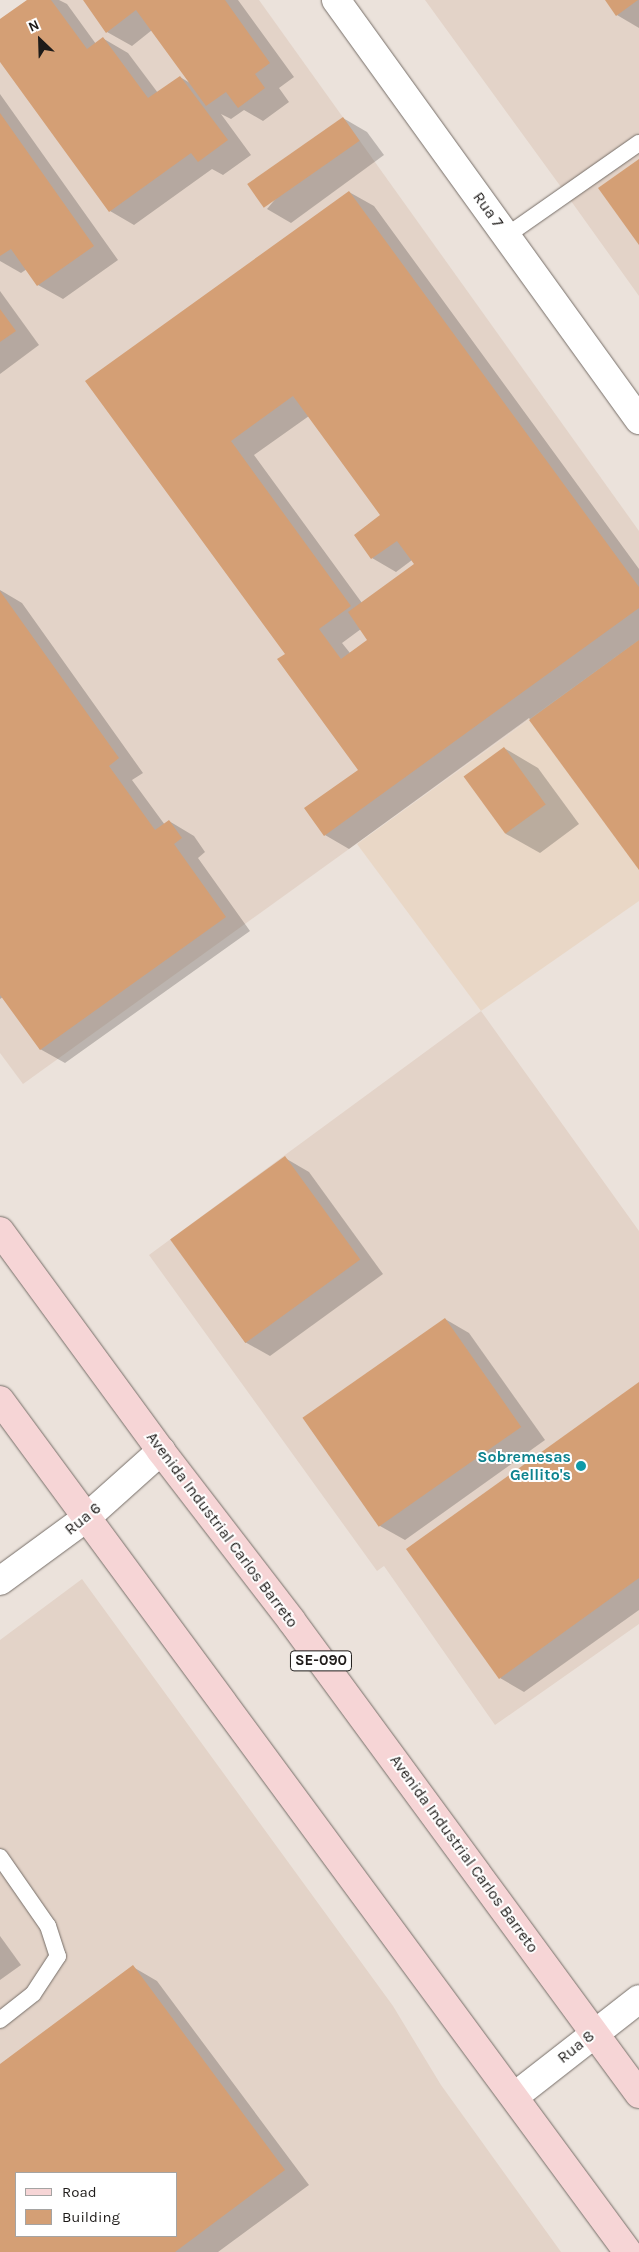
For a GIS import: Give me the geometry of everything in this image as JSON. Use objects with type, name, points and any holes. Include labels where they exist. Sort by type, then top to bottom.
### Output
[{"type":"main road","name":"Avenida Industrial Carlos Barreto","points":[[0,1231],[161,1451],[291,1620],[639,2094]]},
{"type":"main road","points":[[0,1400],[628,2252]]},
{"type":"street","name":"Rua 7","points":[[336,0],[639,420]]},
{"type":"street","name":"Rua 6","points":[[0,1581],[86,1518],[161,1451]]},
{"type":"street","name":"Rua 8","points":[[514,2096],[594,2032],[639,1999]]},
{"type":"lane","points":[[506,236],[639,143]]},
{"type":"lane","points":[[0,1857],[48,1926],[58,1956],[34,1994],[0,2020]]},
{"type":"shaded area","points":[[27,0],[259,0],[639,531],[639,640],[23,1084],[0,1053],[0,19]]},
{"type":"shaded area","points":[[425,0],[639,0],[639,296],[561,187]]},
{"type":"shaded area","points":[[639,640],[639,901],[481,1011],[357,844]]},
{"type":"shaded area","points":[[481,1011],[639,1231],[639,1624],[495,1725],[384,1566],[377,1571],[149,1255]]},
{"type":"shaded area","points":[[82,1579],[393,2006],[441,2085],[561,2252],[0,2252],[0,1640]]},
{"type":"building","points":[[27,0],[51,0],[87,49],[103,37],[148,98],[180,76],[228,140],[198,162],[191,153],[109,212],[0,62],[0,19]]},
{"type":"building","points":[[83,0],[225,0],[270,63],[255,74],[265,88],[238,108],[226,92],[206,106],[136,10],[106,33]]},
{"type":"building","points":[[605,0],[638,0],[616,16]]},
{"type":"building","points":[[0,113],[94,246],[37,286],[11,249],[0,256]]},
{"type":"building","points":[[343,117],[360,141],[264,208],[247,184]]},
{"type":"building","points":[[639,159],[639,245],[598,188]]},
{"type":"building","points":[[349,191],[639,587],[639,608],[324,836],[304,808],[358,770],[277,659],[285,654],[85,381]],"holes":[[[293,396],[380,515],[354,535],[371,559],[397,541],[414,564],[348,612],[367,640],[341,659],[319,629],[351,606],[231,441]]]},
{"type":"building","points":[[0,309],[16,331],[0,342]]},
{"type":"building","points":[[0,591],[119,758],[109,766],[155,830],[169,820],[182,838],[174,844],[226,917],[40,1050],[0,995]]},
{"type":"building","points":[[639,640],[639,870],[529,720]]},
{"type":"building","points":[[504,747],[546,804],[505,834],[464,776]]},
{"type":"building","points":[[285,1156],[360,1260],[245,1343],[170,1239]]},
{"type":"building","points":[[445,1318],[521,1427],[379,1527],[302,1418]]},
{"type":"building","name":"Sobremesas Gellito's","points":[[639,1382],[639,1578],[499,1679],[406,1549]]},
{"type":"building","points":[[133,1965],[285,2170],[175,2252],[0,2252],[0,2064]]},
{"type":"place","name":"Sobremesas Gellito's","points":[[581,1466]]}]
